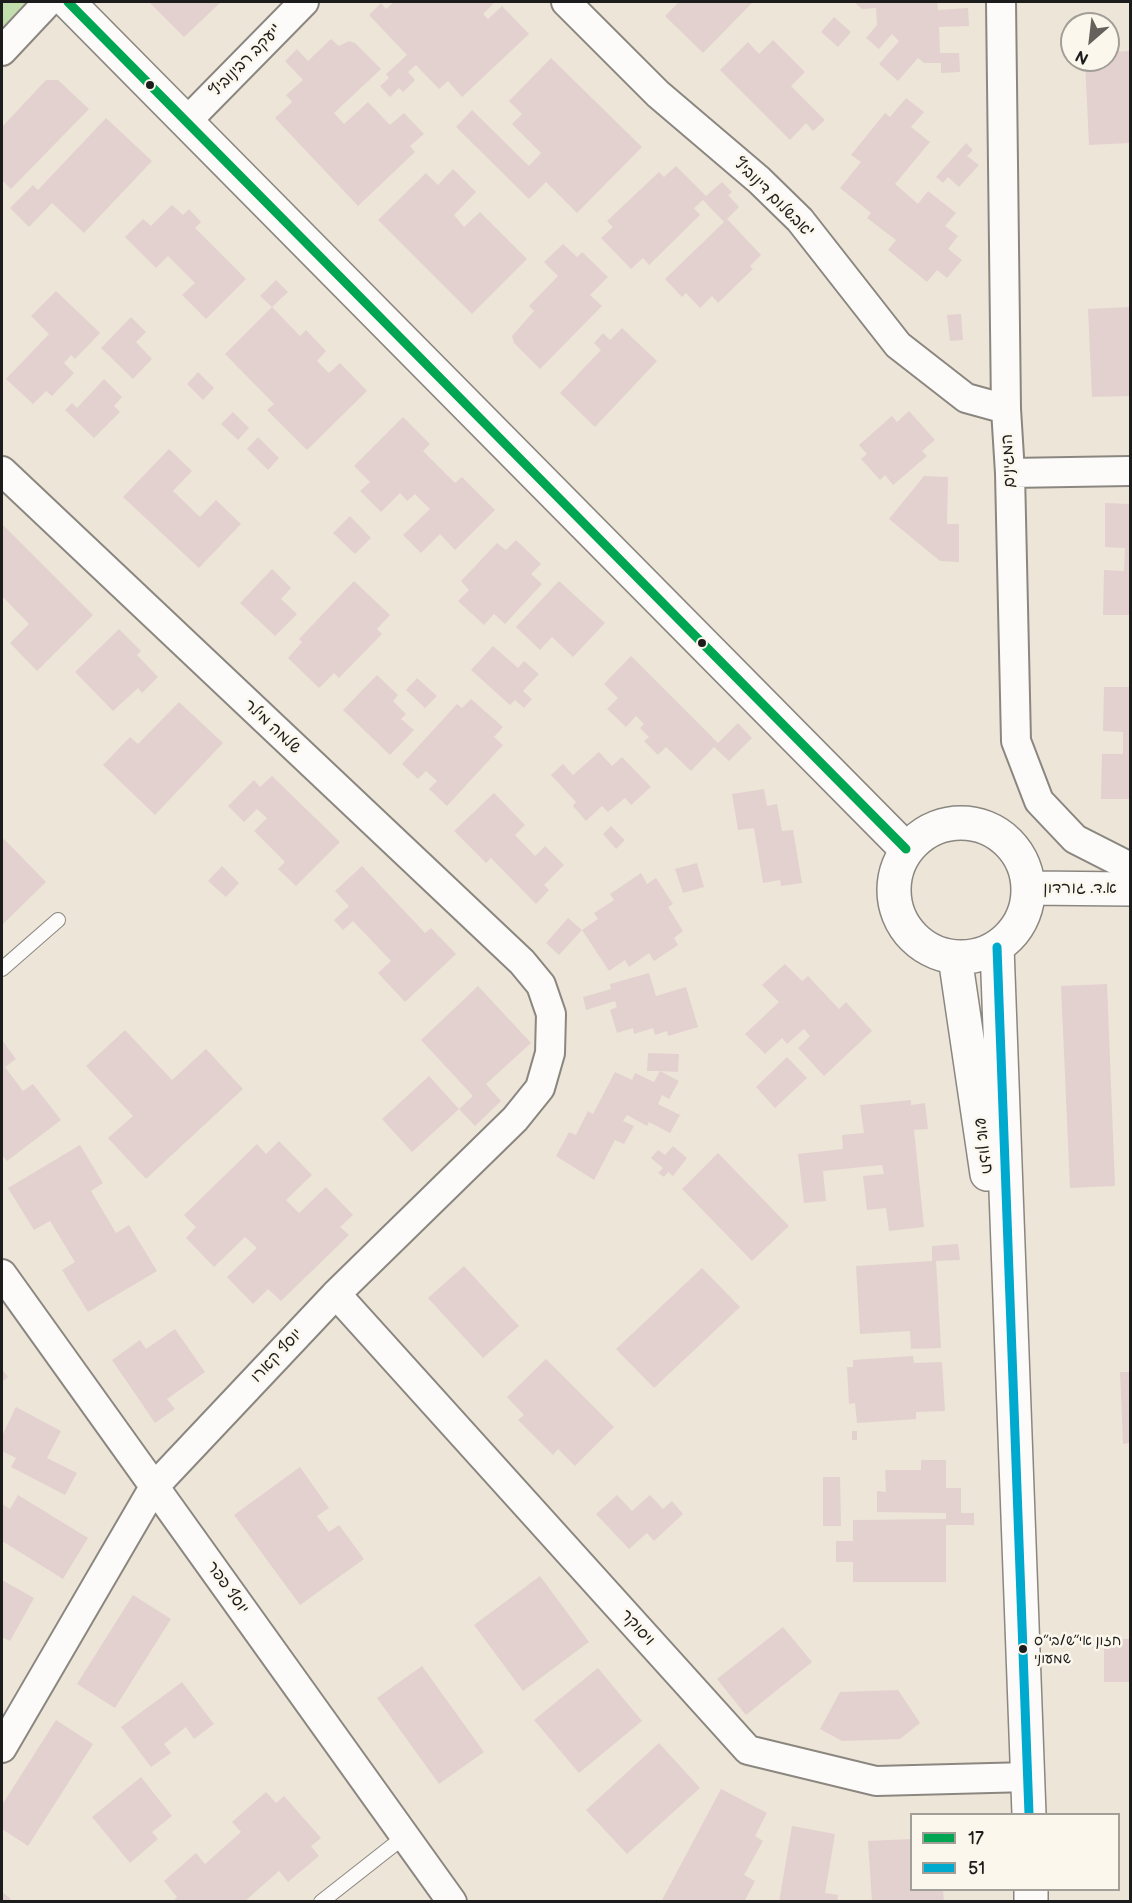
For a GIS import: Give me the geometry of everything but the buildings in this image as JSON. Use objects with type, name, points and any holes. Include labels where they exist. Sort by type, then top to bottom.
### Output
[{"type":"street","points":[[2,51],[48,2]]},
{"type":"street","points":[[68,2],[188,120],[906,849]]},
{"type":"street","name":"יעקב רבינוביץ'","points":[[188,120],[304,2]]},
{"type":"street","name":"אבשלום דינוביץ'","points":[[566,2],[658,94],[759,180],[800,220],[897,345],[966,398],[1006,409]]},
{"type":"street","name":"המגינים","points":[[1000,2],[1006,409],[1010,473],[1016,741],[1039,801],[1075,838],[1131,867]]},
{"type":"street","points":[[1010,473],[1131,471]]},
{"type":"street","name":"שלמה מילר","points":[[2,474],[522,962],[541,985]]},
{"type":"street","points":[[949,823],[974,823],[1002,836],[1022,859],[1029,888],[1025,911],[1014,932],[997,947],[969,956],[955,957],[932,950],[913,937],[899,917],[894,894],[896,871],[906,849],[925,832],[949,823]]},
{"type":"street","name":"א.ד. גורדון","points":[[1029,888],[1131,889]]},
{"type":"street","name":"חזון איש","points":[[997,947],[1029,1813]]},
{"type":"street","name":"חזון איש","points":[[955,957],[1012,1336]]},
{"type":"street","name":"יוסף קארו","points":[[2,1748],[154,1487],[336,1294],[515,1119],[540,1088],[550,1053],[551,1014],[541,985]]},
{"type":"street","name":"יוסף פפר","points":[[2,1274],[452,1902]]},
{"type":"street","name":"ויסוקר","points":[[336,1294],[748,1750],[876,1780],[1029,1777]]},
{"type":"lane","points":[[2,969],[58,920]]},
{"type":"lane","points":[[321,1902],[405,1836]]},
{"type":"green space","points":[[2,2],[48,2],[2,51]]},
{"type":"transit line","name":"17","points":[[68,2],[906,849]]},
{"type":"transit line","name":"51","points":[[997,947],[1029,1813]]},
{"type":"place","name":"חזון אי״ש/בי״ס שמעוני","points":[[1023,1649]]}]
